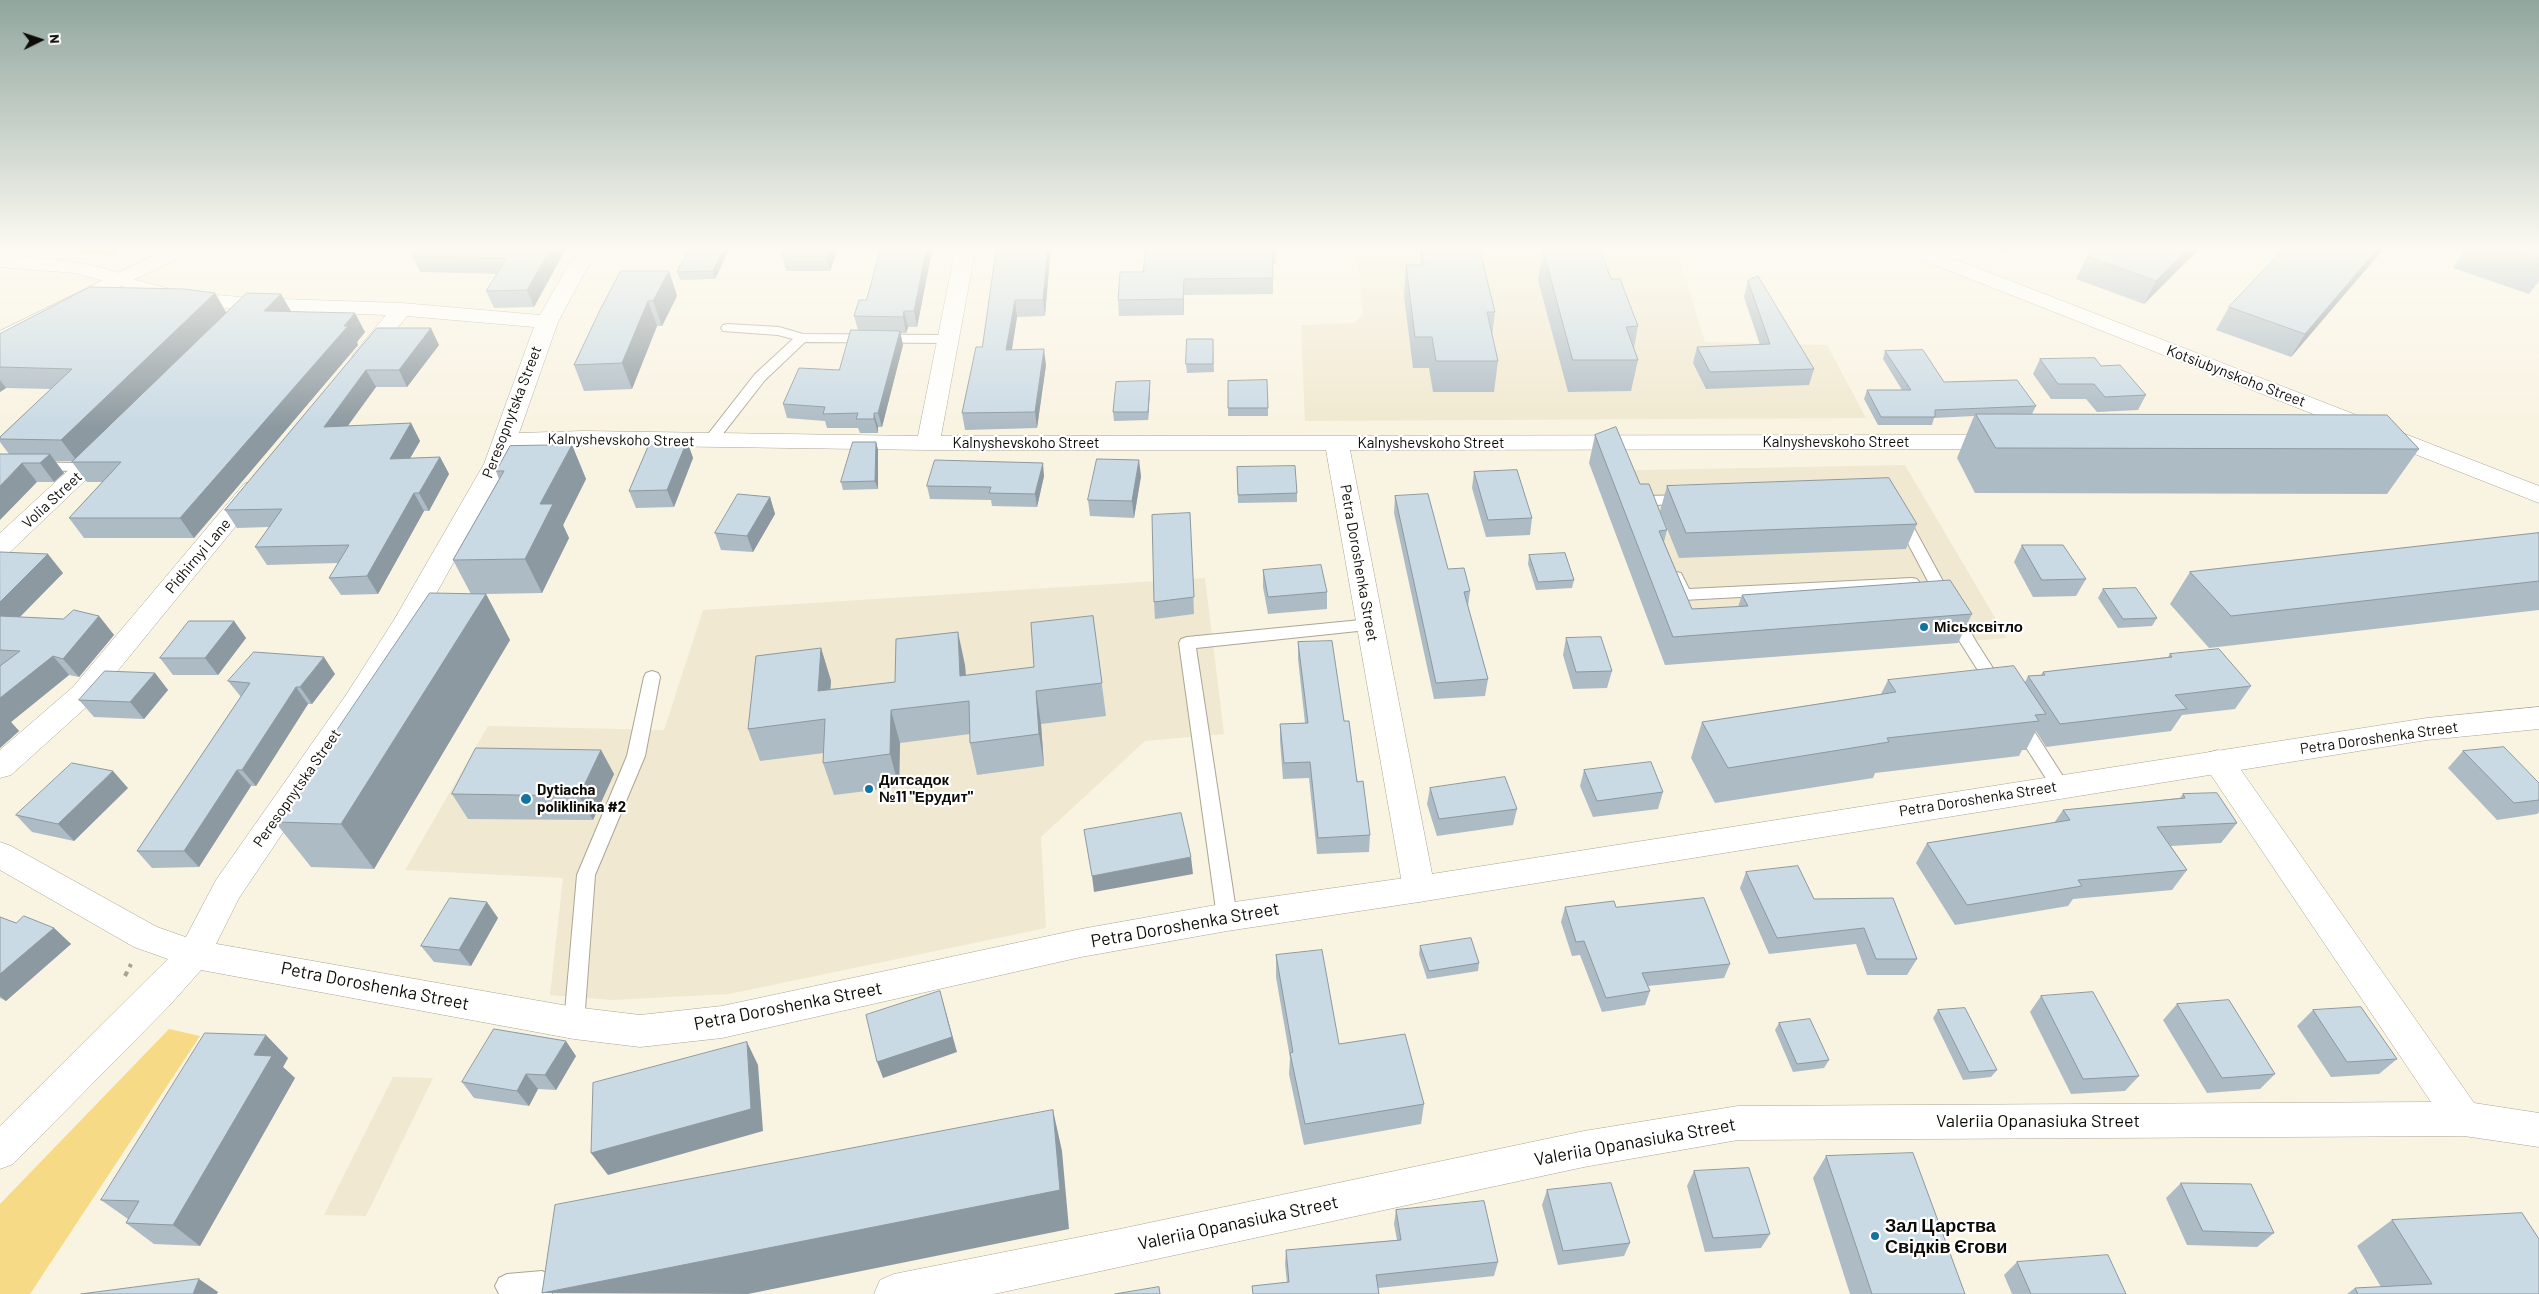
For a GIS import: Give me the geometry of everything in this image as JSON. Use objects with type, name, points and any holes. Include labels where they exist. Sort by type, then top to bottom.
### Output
[{"type":"street","points":[[0,339],[72,306]]},
{"type":"street","points":[[233,323],[250,306]]},
{"type":"street","points":[[324,306],[402,309],[547,322]]},
{"type":"street","name":"Peresopnytska Street","points":[[0,1150],[156,995],[194,954],[227,889],[356,702],[405,625],[496,464],[547,322],[556,306]]},
{"type":"street","points":[[928,443],[954,306]]},
{"type":"street","name":"Kotsiubynskoho Street","points":[[2049,306],[2343,429],[2539,494]]},
{"type":"street","points":[[347,376],[402,309]]},
{"type":"street","name":"Volia Street","points":[[0,548],[122,432]]},
{"type":"street","name":"Kalnyshevskoho Street","points":[[504,440],[583,438],[928,443],[2026,442]]},
{"type":"street","name":"Petra Doroshenka Street","points":[[1337,443],[1419,889]]},
{"type":"street","name":"Pidhirnyi Lane","points":[[0,767],[83,694],[267,472]]},
{"type":"street","name":"Petra Doroshenka Street","points":[[0,855],[146,937],[194,954],[574,1023],[640,1031],[722,1022],[1080,943],[1227,917],[1419,889],[2427,729],[2539,718]]},
{"type":"street","points":[[2218,761],[2464,1119]]},
{"type":"street","name":"Valeriia Opanasiuka Street","points":[[894,1294],[1120,1249],[1556,1155],[1738,1123],[2464,1119],[2539,1130]]},
{"type":"lane","points":[[726,328],[779,331],[802,338],[947,339]]},
{"type":"lane","points":[[710,441],[760,377],[802,338]]},
{"type":"lane","points":[[0,466],[87,467]]},
{"type":"lane","points":[[1656,526],[1646,501],[1705,499]]},
{"type":"lane","points":[[1894,504],[1968,642],[2060,786]]},
{"type":"lane","points":[[1670,560],[1683,595],[1936,582]]},
{"type":"lane","points":[[1227,917],[1187,643],[1371,625]]},
{"type":"lane","points":[[574,1023],[586,875],[636,756],[652,676]]},
{"type":"lane","points":[[507,1286],[542,1283],[540,1294]]},
{"type":"shaded area","points":[[1362,306],[1694,306],[1705,342],[1827,345],[1866,418],[1305,421],[1301,325],[1354,323],[1363,314]]},
{"type":"shaded area","points":[[1905,465],[2007,638],[1665,665],[1592,471]]},
{"type":"shaded area","name":"Дитсадок №11 \"Ерудит\"","points":[[1205,578],[1224,734],[1145,741],[1041,837],[1046,928],[729,994],[612,1000],[550,995],[563,878],[405,870],[488,726],[664,730],[703,610]]},
{"type":"shaded area","points":[[169,1029],[200,1036],[30,1294],[0,1294],[0,1204]]},
{"type":"shaded area","points":[[393,1077],[433,1078],[366,1216],[324,1215]]},
{"type":"building","points":[[53,306],[201,306],[61,440],[0,439],[72,369],[0,367],[0,334]]},
{"type":"building","points":[[233,306],[269,306],[264,311],[355,313],[344,326],[348,326],[180,518],[69,518],[121,462],[72,462]]},
{"type":"building","points":[[602,306],[646,306],[622,363],[574,365]]},
{"type":"building","points":[[857,306],[915,306],[914,311],[904,311],[903,317],[854,316]]},
{"type":"building","points":[[988,306],[1014,306],[1006,350],[1044,349],[1035,412],[962,413],[976,347],[982,347]]},
{"type":"building","points":[[1411,306],[1494,306],[1495,312],[1487,312],[1498,361],[1436,361],[1432,337],[1415,337]]},
{"type":"building","points":[[1559,306],[1630,306],[1638,326],[1626,327],[1638,360],[1573,360]]},
{"type":"building","points":[[1757,306],[1776,306],[1814,369],[1710,372],[1697,347],[1770,344]]},
{"type":"building","points":[[2230,306],[2329,306],[2305,334]]},
{"type":"building","points":[[377,328],[431,328],[399,370],[366,370],[324,427],[411,423],[390,459],[440,457],[419,493],[414,493],[367,576],[329,578],[349,545],[255,547],[282,509],[225,510]]},
{"type":"building","points":[[851,330],[900,331],[878,413],[874,413],[874,419],[856,419],[858,413],[823,414],[825,407],[783,404],[799,368],[839,370]]},
{"type":"building","points":[[1187,339],[1213,339],[1213,364],[1186,364]]},
{"type":"building","points":[[1923,350],[1944,382],[2017,380],[2036,406],[1935,410],[1935,417],[1881,417],[1867,390],[1911,390],[1885,351]]},
{"type":"building","points":[[2095,358],[2101,366],[2120,365],[2146,395],[2105,397],[2094,384],[2058,384],[2040,359]]},
{"type":"building","points":[[1267,380],[1268,408],[1228,408],[1228,381]]},
{"type":"building","points":[[1150,381],[1148,412],[1113,412],[1116,382]]},
{"type":"building","points":[[1976,414],[2387,415],[2419,449],[1996,448]]},
{"type":"building","points":[[1616,427],[1640,484],[1649,484],[1667,530],[1659,531],[1692,609],[1748,606],[1742,595],[1950,580],[1972,614],[1673,637],[1595,435]]},
{"type":"building","points":[[687,441],[667,490],[629,491],[650,442]]},
{"type":"building","points":[[853,442],[876,442],[875,481],[841,482]]},
{"type":"building","points":[[572,445],[540,504],[553,504],[525,559],[453,560],[504,471],[496,471],[510,446]]},
{"type":"building","points":[[0,454],[50,454],[40,463],[22,463],[0,486]]},
{"type":"building","points":[[1097,459],[1139,460],[1132,501],[1088,500]]},
{"type":"building","points":[[935,460],[1043,463],[1035,494],[989,493],[991,487],[927,486]]},
{"type":"building","points":[[1295,466],[1297,493],[1238,495],[1237,467]]},
{"type":"building","points":[[1517,470],[1532,518],[1488,520],[1474,472]]},
{"type":"building","points":[[1889,478],[1917,524],[1686,533],[1667,486]]},
{"type":"building","points":[[738,494],[770,497],[747,536],[715,533]]},
{"type":"building","points":[[1428,494],[1448,569],[1464,568],[1470,591],[1464,592],[1488,679],[1436,683],[1395,496]]},
{"type":"building","points":[[1190,513],[1194,597],[1154,602],[1152,515]]},
{"type":"building","points":[[2539,533],[2539,581],[2231,616],[2190,572]]},
{"type":"building","points":[[2022,545],[2063,545],[2086,579],[2042,580]]},
{"type":"building","points":[[0,552],[48,554],[0,602]]},
{"type":"building","points":[[1565,553],[1574,580],[1538,582],[1529,555]]},
{"type":"building","points":[[1321,565],[1327,592],[1268,597],[1263,570]]},
{"type":"building","points":[[2136,588],[2157,618],[2123,619],[2103,589]]},
{"type":"building","points":[[430,593],[486,594],[341,824],[275,822]]},
{"type":"building","points":[[74,610],[99,616],[63,659],[53,656],[0,698],[0,666],[20,651],[0,650],[0,616],[63,619]]},
{"type":"building","points":[[1093,616],[1102,683],[1036,691],[1039,734],[970,743],[969,701],[891,710],[890,754],[823,763],[825,719],[748,729],[756,656],[821,648],[818,691],[895,682],[896,639],[958,632],[960,676],[1034,667],[1031,623]]},
{"type":"building","points":[[189,621],[234,621],[205,658],[160,658]]},
{"type":"building","points":[[1601,637],[1612,671],[1576,672],[1566,638]]},
{"type":"building","points":[[1332,641],[1344,721],[1349,721],[1357,782],[1363,781],[1370,835],[1318,838],[1310,762],[1284,763],[1280,724],[1308,723],[1298,642]]},
{"type":"building","points":[[2219,649],[2251,686],[2175,695],[2187,709],[2060,724],[2028,676],[2045,675],[2043,672],[2172,657],[2170,654]]},
{"type":"building","points":[[254,652],[324,657],[300,687],[296,687],[242,770],[237,770],[184,851],[137,851],[250,683],[228,681]]},
{"type":"building","points":[[2014,666],[2046,714],[2035,715],[2039,721],[1887,738],[1889,742],[1728,768],[1702,722],[1896,692],[1888,680]]},
{"type":"building","points":[[105,671],[155,673],[130,702],[79,700]]},
{"type":"building","points":[[2504,747],[2539,783],[2539,800],[2514,803],[2463,751]]},
{"type":"building","points":[[476,748],[601,750],[579,796],[452,794]]},
{"type":"building","points":[[1651,762],[1663,792],[1597,801],[1584,770]]},
{"type":"building","points":[[72,763],[113,771],[58,824],[16,815]]},
{"type":"building","points":[[1505,777],[1517,809],[1439,819],[1430,788]]},
{"type":"building","points":[[2217,793],[2237,823],[2157,827],[2187,870],[2078,880],[2082,886],[1967,905],[1927,843],[2070,820],[2063,810],[2185,798],[2183,794]]},
{"type":"building","points":[[1181,813],[1191,857],[1092,876],[1084,830]]},
{"type":"building","points":[[1798,866],[1814,899],[1893,898],[1917,959],[1876,959],[1864,928],[1777,938],[1746,872]]},
{"type":"building","points":[[450,898],[487,902],[459,950],[421,946]]},
{"type":"building","points":[[1704,898],[1730,964],[1642,973],[1650,991],[1606,998],[1584,941],[1576,942],[1565,907],[1614,901],[1616,907]]},
{"type":"building","points":[[24,916],[54,928],[0,974],[0,917],[16,923]]},
{"type":"building","points":[[1471,938],[1479,963],[1429,971],[1420,946]]},
{"type":"building","points":[[1322,950],[1339,1044],[1405,1034],[1424,1104],[1305,1124],[1290,1053],[1293,1052],[1276,955]]},
{"type":"building","points":[[940,991],[952,1037],[877,1062],[866,1015]]},
{"type":"building","points":[[2093,992],[2139,1076],[2083,1079],[2041,996]]},
{"type":"building","points":[[2229,1000],[2275,1074],[2222,1078],[2177,1004]]},
{"type":"building","points":[[2361,1007],[2397,1059],[2347,1062],[2313,1010]]},
{"type":"building","points":[[1965,1008],[1997,1070],[1969,1072],[1938,1010]]},
{"type":"building","points":[[1810,1019],[1829,1060],[1797,1064],[1779,1023]]},
{"type":"building","points":[[494,1029],[566,1041],[545,1075],[526,1074],[517,1091],[462,1082]]},
{"type":"building","points":[[205,1033],[266,1035],[254,1055],[272,1056],[173,1225],[126,1223],[139,1201],[101,1200]]},
{"type":"building","points":[[747,1042],[751,1109],[591,1153],[593,1083]]},
{"type":"building","points":[[1053,1110],[1060,1190],[542,1293],[555,1205]]},
{"type":"building","name":"Зал Царства Свідків Єгови","points":[[1913,1153],[1965,1294],[1872,1294],[1826,1156]]},
{"type":"building","points":[[1749,1168],[1770,1234],[1713,1238],[1694,1171]]},
{"type":"building","points":[[1611,1183],[1630,1243],[1563,1251],[1547,1190]]},
{"type":"building","points":[[2181,1183],[2251,1184],[2274,1233],[2203,1231]]},
{"type":"building","points":[[1484,1201],[1498,1262],[1376,1275],[1379,1294],[1253,1294],[1252,1286],[1289,1282],[1286,1250],[1401,1240],[1396,1210]]},
{"type":"building","points":[[2522,1213],[2539,1239],[2539,1294],[2358,1294],[2355,1288],[2432,1284],[2392,1220]]},
{"type":"building","points":[[2108,1255],[2126,1294],[2031,1294],[2017,1262]]},
{"type":"building","points":[[199,1279],[193,1294],[81,1294]]},
{"type":"building","points":[[1159,1287],[1160,1294],[1115,1294]]},
{"type":"place","name":"Міськсвітло","points":[[1924,627]]},
{"type":"place","name":"Дитсадок №11 \"Ерудит\"","points":[[869,789]]},
{"type":"place","name":"Dytiacha poliklinika #2","points":[[526,799]]},
{"type":"place","name":"Зал Царства Свідків Єгови","points":[[1875,1236]]}]
